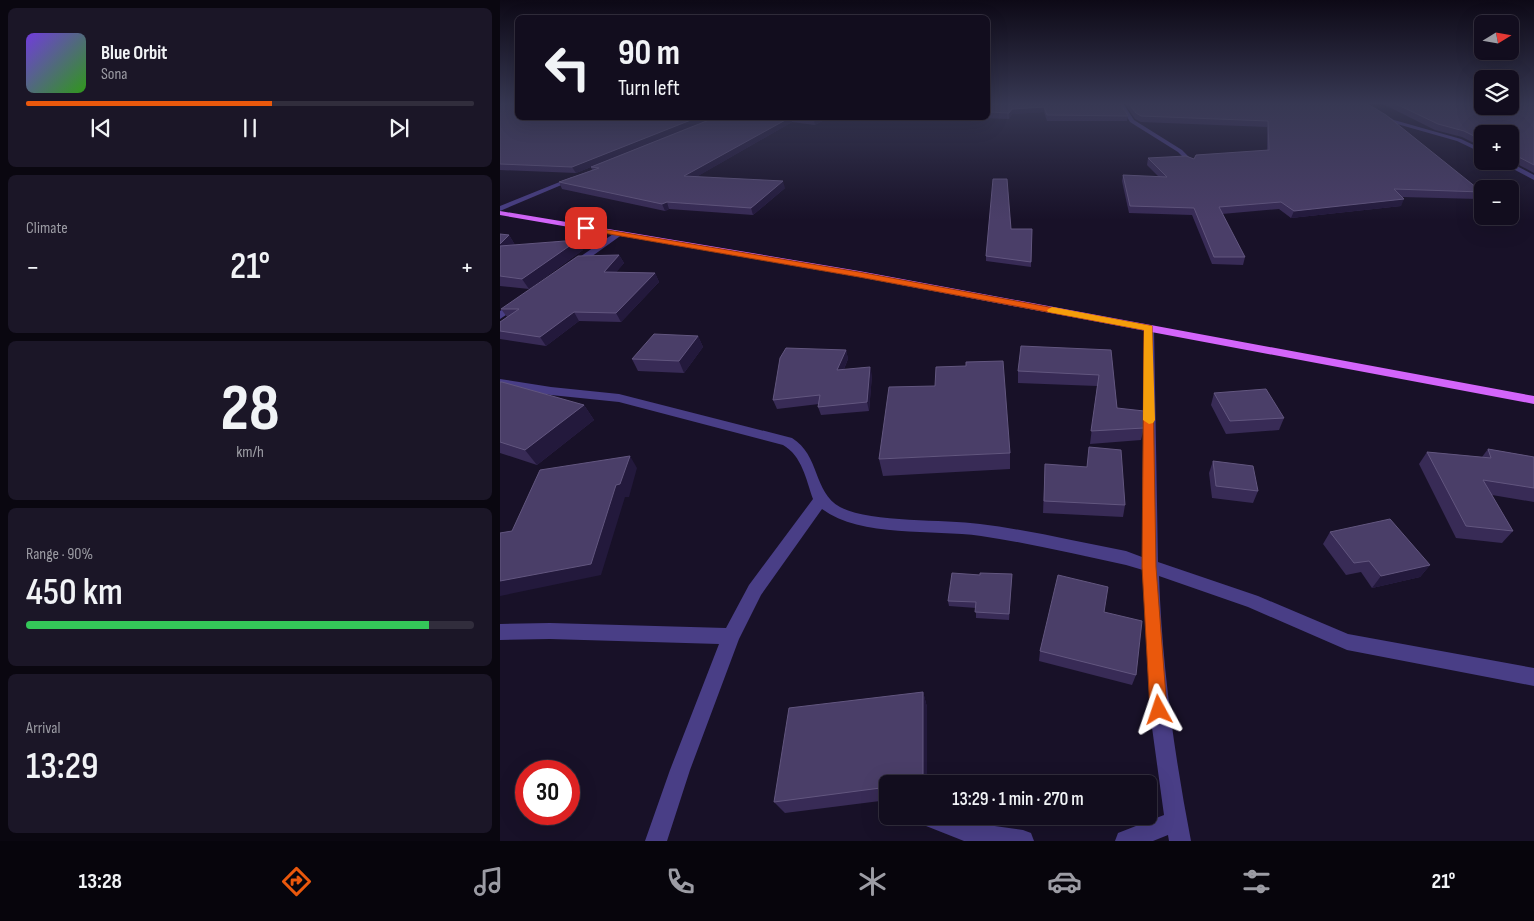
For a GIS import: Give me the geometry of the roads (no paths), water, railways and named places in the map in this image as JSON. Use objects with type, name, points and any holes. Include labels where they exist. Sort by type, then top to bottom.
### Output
[{"type":"main road","points":[[500,211],[619,234],[859,274],[1534,400]]},
{"type":"street","points":[[1166,142],[1180,151],[1191,162]]},
{"type":"street","points":[[1518,170],[1534,178]]},
{"type":"street","points":[[500,211],[580,176]]},
{"type":"street","points":[[568,269],[619,234]]},
{"type":"street","points":[[500,316],[523,300]]},
{"type":"street","points":[[1126,841],[1178,831],[1159,710],[1149,567],[1149,328]]},
{"type":"street","points":[[500,383],[551,391],[619,398],[787,441],[797,448],[808,465],[820,500],[835,511],[851,518],[876,522],[980,530],[1126,558],[1252,602],[1347,642],[1534,677]]},
{"type":"street","points":[[656,841],[680,770],[731,636],[755,590],[820,500]]},
{"type":"street","points":[[500,632],[569,631],[731,636]]},
{"type":"street","points":[[951,825],[973,834],[1023,841]]}]
